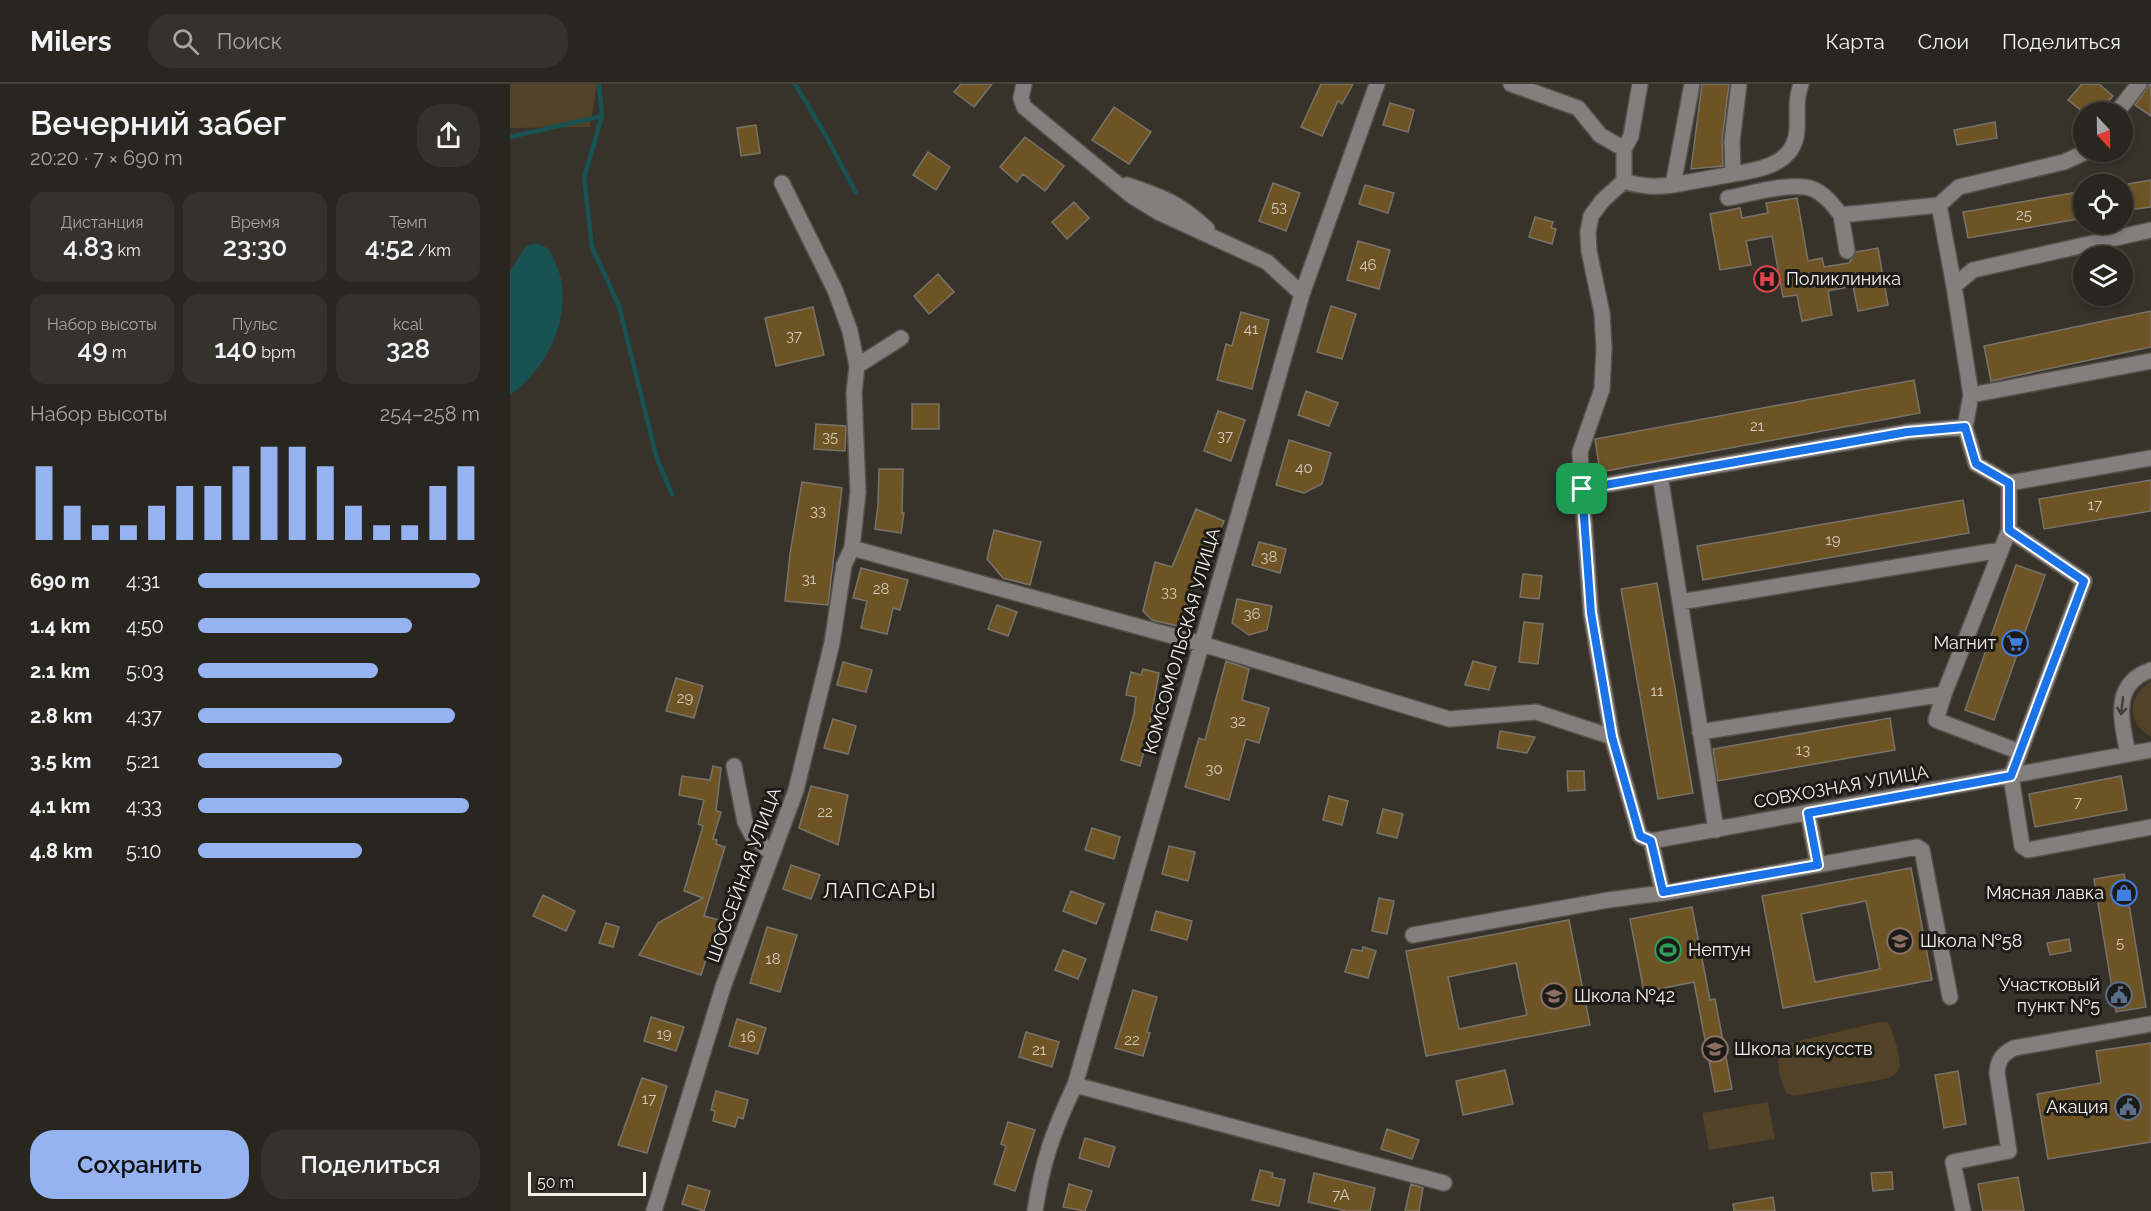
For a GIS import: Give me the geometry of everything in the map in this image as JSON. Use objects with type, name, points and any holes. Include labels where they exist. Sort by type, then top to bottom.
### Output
[{"type":"street","points":[[1024,84],[1021,98],[1024,107],[1132,196],[1160,213],[1267,262],[1302,294]]},
{"type":"street","name":"КОМСОМОЛЬСКАЯ УЛИЦА","points":[[1035,1211],[1041,1171],[1053,1130],[1075,1084],[1302,294],[1377,84]]},
{"type":"street","points":[[1510,84],[1578,108],[1600,135],[1624,149]]},
{"type":"street","points":[[1640,84],[1631,136],[1624,149],[1624,181],[1602,201],[1591,216],[1588,232],[1589,251],[1602,313],[1604,348],[1602,389],[1580,452],[1591,613],[1612,737],[1640,836],[1651,841],[1663,892]]},
{"type":"street","points":[[1673,185],[1692,84]]},
{"type":"street","points":[[1733,174],[1732,141],[1739,84]]},
{"type":"street","points":[[1624,181],[1653,188],[1773,165],[1786,155],[1794,143],[1797,132],[1796,100],[1801,84]]},
{"type":"street","points":[[2125,102],[2139,84]]},
{"type":"street","points":[[1841,215],[1938,205],[1959,187],[2073,158]]},
{"type":"street","name":"ШОССЕЙНАЯ УЛИЦА","points":[[654,1211],[723,987],[796,790],[832,644],[844,565],[852,548],[858,492],[854,393],[857,366],[850,331],[835,290],[782,183]]},
{"type":"street","points":[[1728,198],[1797,186],[1813,189],[1830,201],[1841,215],[1846,251]]},
{"type":"street","points":[[1938,205],[1954,286],[1971,395],[1965,427],[1976,464],[2009,483],[2151,458]]},
{"type":"street","points":[[1954,286],[1973,270],[2151,230]]},
{"type":"street","points":[[857,366],[901,338]]},
{"type":"street","points":[[1971,395],[2151,361]]},
{"type":"street","points":[[1582,489],[1907,432],[1965,427]]},
{"type":"street","points":[[1660,475],[1716,830]]},
{"type":"street","points":[[2009,483],[2009,530],[1944,694],[1936,720],[2020,752]]},
{"type":"street","points":[[2009,530],[2084,581],[2011,776],[2022,846],[2028,850],[2151,826]]},
{"type":"street","points":[[852,548],[1202,644],[1449,719],[1536,712],[1612,737]]},
{"type":"street","points":[[1680,602],[2001,550]]},
{"type":"street","points":[[2128,754],[2122,722],[2122,697],[2130,683],[2142,673],[2151,670]]},
{"type":"street","points":[[1700,732],[1944,694]]},
{"type":"street","name":"СОВХОЗНАЯ УЛИЦА","points":[[1651,841],[2151,750]]},
{"type":"street","points":[[734,766],[746,822],[752,835],[771,854]]},
{"type":"street","points":[[1808,813],[1818,865]]},
{"type":"street","points":[[1413,935],[1917,847],[1922,850],[1950,997]]},
{"type":"street","points":[[1963,1211],[1953,1162],[2009,1151],[1997,1073],[1998,1062],[2005,1053],[2014,1048],[2151,1024]]},
{"type":"street","points":[[1075,1084],[1444,1183]]},
{"type":"shaded area","points":[[510,84],[597,84],[590,127],[510,128]]},
{"type":"shaded area","points":[[2151,681],[2151,737],[2137,724],[2133,709],[2137,694]]},
{"type":"shaded area","points":[[1887,1022],[1894,1038],[1900,1065],[1895,1074],[1889,1078],[1794,1096],[1787,1093],[1778,1061],[1786,1044]]},
{"type":"shaded area","points":[[1768,1102],[1775,1139],[1709,1150],[1702,1113]]},
{"type":"water","points":[[537,243],[549,249],[559,271],[563,296],[561,312],[558,328],[544,359],[523,385],[510,395],[510,271],[526,246]]},
{"type":"building","points":[[961,84],[992,84],[974,107],[954,92]]},
{"type":"building","points":[[1321,84],[1353,84],[1342,104],[1338,101],[1322,136],[1301,127]]},
{"type":"building","points":[[1702,84],[1729,84],[1722,140],[1723,166],[1691,169]]},
{"type":"building","points":[[2082,84],[2099,84],[2113,96],[2107,102],[2073,102],[2073,104],[2068,100]]},
{"type":"building","points":[[2151,84],[2151,116],[2135,105]]},
{"type":"building","points":[[1390,103],[1414,110],[1408,132],[1383,125]]},
{"type":"building","points":[[1114,107],[1151,132],[1129,164],[1092,140]]},
{"type":"building","points":[[1995,122],[1997,138],[1957,145],[1954,130]]},
{"type":"building","points":[[756,125],[760,153],[741,156],[737,128]]},
{"type":"building","points":[[1025,137],[1064,166],[1045,191],[1023,174],[1017,182],[1000,167]]},
{"type":"building","points":[[928,152],[950,167],[936,190],[913,175]]},
{"type":"building","points":[[2151,180],[2151,207],[2133,209],[2133,183]]},
{"type":"building","points":[[1273,183],[1300,193],[1286,231],[1259,221]]},
{"type":"building","points":[[1365,185],[1394,193],[1388,213],[1359,204]]},
{"type":"building","points":[[2073,193],[2073,220],[1968,238],[1963,212]]},
{"type":"building","points":[[1797,198],[1808,261],[1822,258],[1824,267],[1849,263],[1856,252],[1878,248],[1888,305],[1858,311],[1853,286],[1828,291],[1832,315],[1802,321],[1797,295],[1783,297],[1772,236],[1746,241],[1751,265],[1720,270],[1710,214],[1740,208],[1742,218],[1768,213],[1766,203]]},
{"type":"building","points":[[1074,202],[1089,218],[1067,239],[1052,222]]},
{"type":"building","points":[[1535,217],[1553,222],[1551,228],[1556,229],[1552,244],[1529,237]]},
{"type":"building","points":[[1358,241],[1390,250],[1379,289],[1347,280]]},
{"type":"building","points":[[938,274],[954,292],[929,314],[914,296]]},
{"type":"building","points":[[1331,306],[1356,314],[1342,359],[1317,352]]},
{"type":"building","points":[[813,307],[824,355],[776,366],[765,318]]},
{"type":"building","points":[[2151,311],[2151,347],[1991,381],[1984,346]]},
{"type":"building","points":[[1241,312],[1269,320],[1252,389],[1217,380],[1226,344],[1232,346]]},
{"type":"building","points":[[1914,380],[1920,413],[1600,472],[1595,439]]},
{"type":"building","points":[[1306,391],[1338,403],[1329,426],[1298,415]]},
{"type":"building","points":[[912,404],[939,404],[939,429],[912,429]]},
{"type":"building","points":[[1218,411],[1245,420],[1231,461],[1204,451]]},
{"type":"building","points":[[816,424],[846,426],[845,451],[814,449]]},
{"type":"building","points":[[1289,440],[1331,453],[1322,484],[1304,493],[1276,485]]},
{"type":"building","points":[[879,469],[903,469],[902,513],[904,513],[901,533],[875,529]]},
{"type":"building","points":[[2151,480],[2151,511],[2044,529],[2039,499]]},
{"type":"building","points":[[802,482],[842,488],[828,605],[785,601]]},
{"type":"building","points":[[1963,500],[1969,533],[1703,580],[1697,546]]},
{"type":"building","points":[[1196,509],[1224,521],[1207,562],[1199,558],[1182,627],[1152,620],[1143,611],[1155,562],[1172,567]]},
{"type":"building","points":[[994,530],[1041,542],[1030,585],[1003,578],[987,559]]},
{"type":"building","points":[[1259,542],[1286,549],[1280,573],[1252,565]]},
{"type":"building","points":[[2016,565],[2045,575],[1994,720],[1965,710]]},
{"type":"building","points":[[861,568],[908,580],[900,610],[893,608],[887,634],[861,628],[867,601],[853,598]]},
{"type":"building","points":[[1523,574],[1542,576],[1539,599],[1520,597]]},
{"type":"building","points":[[1657,583],[1693,793],[1658,799],[1621,589]]},
{"type":"building","points":[[1237,599],[1272,606],[1267,630],[1249,635],[1232,623]]},
{"type":"building","points":[[997,605],[1017,612],[1008,636],[988,629]]},
{"type":"building","points":[[1524,622],[1543,624],[1538,664],[1519,662]]},
{"type":"building","points":[[1226,661],[1249,669],[1242,700],[1269,708],[1259,743],[1246,739],[1229,800],[1185,787],[1199,738],[1205,740]]},
{"type":"building","points":[[1473,661],[1496,667],[1489,690],[1465,685]]},
{"type":"building","points":[[843,662],[872,670],[866,692],[837,685]]},
{"type":"building","points":[[1143,669],[1159,673],[1149,733],[1140,766],[1121,760],[1134,714],[1136,697],[1126,695],[1131,672],[1141,675]]},
{"type":"building","points":[[676,678],[703,686],[694,718],[666,711]]},
{"type":"building","points":[[1890,718],[1895,750],[1718,781],[1713,749]]},
{"type":"building","points":[[833,719],[856,726],[848,754],[824,748]]},
{"type":"building","points":[[1500,731],[1535,737],[1527,753],[1497,748]]},
{"type":"building","points":[[713,766],[721,768],[716,811],[721,812],[713,839],[717,840],[716,844],[725,847],[704,916],[719,920],[701,975],[639,955],[658,923],[703,898],[684,891],[703,826],[698,824],[704,800],[679,795],[682,776],[710,780]]},
{"type":"building","points":[[1567,771],[1584,771],[1585,790],[1568,791]]},
{"type":"building","points":[[2121,776],[2127,810],[2035,827],[2029,794]]},
{"type":"building","points":[[811,786],[848,795],[838,845],[799,828]]},
{"type":"building","points":[[1329,796],[1348,801],[1342,825],[1323,820]]},
{"type":"building","points":[[1383,809],[1403,814],[1397,838],[1377,833]]},
{"type":"building","points":[[1092,828],[1120,837],[1114,859],[1085,850]]},
{"type":"building","points":[[1169,846],[1195,852],[1188,881],[1162,874]]},
{"type":"building","points":[[791,865],[820,875],[811,899],[783,889]]},
{"type":"building","name":"Школа №58","points":[[1911,868],[1932,980],[1783,1008],[1762,896]],"holes":[[[1866,901],[1880,969],[1815,982],[1801,914]]]},
{"type":"building","points":[[2124,874],[2146,1007],[2116,1012],[2094,879]]},
{"type":"building","points":[[1071,891],[1104,904],[1096,924],[1063,911]]},
{"type":"building","points":[[543,895],[575,911],[566,931],[533,916]]},
{"type":"building","points":[[1379,898],[1394,901],[1387,934],[1372,931]]},
{"type":"building","name":"Нептун","points":[[1692,907],[1710,1000],[1715,999],[1732,1089],[1715,1092],[1694,982],[1644,992],[1630,919]]},
{"type":"building","points":[[1156,911],[1192,921],[1187,940],[1151,930]]},
{"type":"building","name":"Школа №42","points":[[1569,920],[1590,1025],[1426,1056],[1406,951]],"holes":[[[1516,963],[1527,1015],[1459,1029],[1448,977]]]},
{"type":"building","points":[[606,923],[619,927],[613,947],[599,943]]},
{"type":"building","points":[[767,927],[797,935],[780,992],[750,983]]},
{"type":"building","points":[[2069,939],[2071,951],[2050,955],[2047,943]]},
{"type":"building","points":[[1363,947],[1376,951],[1368,978],[1345,972],[1352,949],[1362,951]]},
{"type":"building","points":[[1063,950],[1086,959],[1078,979],[1055,970]]},
{"type":"building","points":[[1133,990],[1157,997],[1143,1056],[1115,1048]]},
{"type":"building","points":[[651,1017],[684,1027],[676,1051],[644,1041]]},
{"type":"building","points":[[737,1019],[766,1028],[758,1054],[729,1046]]},
{"type":"building","points":[[1026,1032],[1059,1042],[1052,1067],[1019,1057]]},
{"type":"building","name":"Акация","points":[[2151,1043],[2151,1142],[2048,1159],[2037,1094],[2101,1083],[2096,1051]]},
{"type":"building","points":[[1505,1070],[1513,1104],[1463,1115],[1456,1081]]},
{"type":"building","points":[[1958,1071],[1966,1124],[1944,1128],[1935,1075]]},
{"type":"building","points":[[642,1078],[667,1086],[647,1153],[618,1145]]},
{"type":"building","points":[[716,1091],[748,1100],[743,1119],[738,1117],[735,1127],[713,1121],[715,1111],[711,1110]]},
{"type":"building","points":[[1008,1122],[1035,1130],[1015,1191],[994,1184],[1006,1146],[1001,1144]]},
{"type":"building","points":[[1387,1129],[1419,1140],[1412,1159],[1381,1149]]},
{"type":"building","points":[[1085,1138],[1115,1147],[1109,1167],[1079,1158]]},
{"type":"building","points":[[1260,1170],[1273,1173],[1272,1177],[1285,1180],[1279,1206],[1252,1200]]},
{"type":"building","points":[[1892,1172],[1893,1189],[1873,1191],[1871,1173]]},
{"type":"building","points":[[1314,1173],[1375,1188],[1370,1211],[1346,1211],[1308,1202]]},
{"type":"building","points":[[2018,1177],[2024,1211],[1983,1211],[1978,1184]]},
{"type":"building","points":[[1069,1184],[1092,1191],[1085,1211],[1063,1207]]},
{"type":"building","points":[[1411,1184],[1423,1188],[1419,1211],[1405,1211]]},
{"type":"building","points":[[688,1185],[710,1191],[704,1211],[682,1204]]},
{"type":"building","points":[[1773,1197],[1775,1211],[1734,1211],[1733,1204]]},
{"type":"waterway","points":[[510,137],[602,116],[599,84]]},
{"type":"waterway","points":[[795,84],[856,193]]},
{"type":"waterway","points":[[602,116],[584,178],[592,247],[619,306],[657,459],[672,494]]},
{"type":"place","name":"Поликлиника","points":[[1767,279]]},
{"type":"place","name":"Магнит","points":[[2015,643]]},
{"type":"place","name":"Мясная лавка","points":[[2124,893]]},
{"type":"place","name":"Школа №58","points":[[1900,941]]},
{"type":"place","name":"Нептун","points":[[1668,950]]},
{"type":"place","name":"Участковый пункт №5","points":[[2119,995]]},
{"type":"place","name":"Школа №42","points":[[1554,996]]},
{"type":"place","name":"Школа искусств","points":[[1715,1049]]},
{"type":"place","name":"Акация","points":[[2128,1107]]},
{"type":"district","name":"ЛАПСАРЫ","points":[[880,891]]},
{"type":"route","points":[[1965,427],[1976,464],[2009,483],[2009,530],[2084,581],[2011,776],[1808,813],[1818,865],[1663,892],[1651,841],[1640,836],[1612,737],[1591,613],[1582,489],[1907,432],[1965,427]]}]
